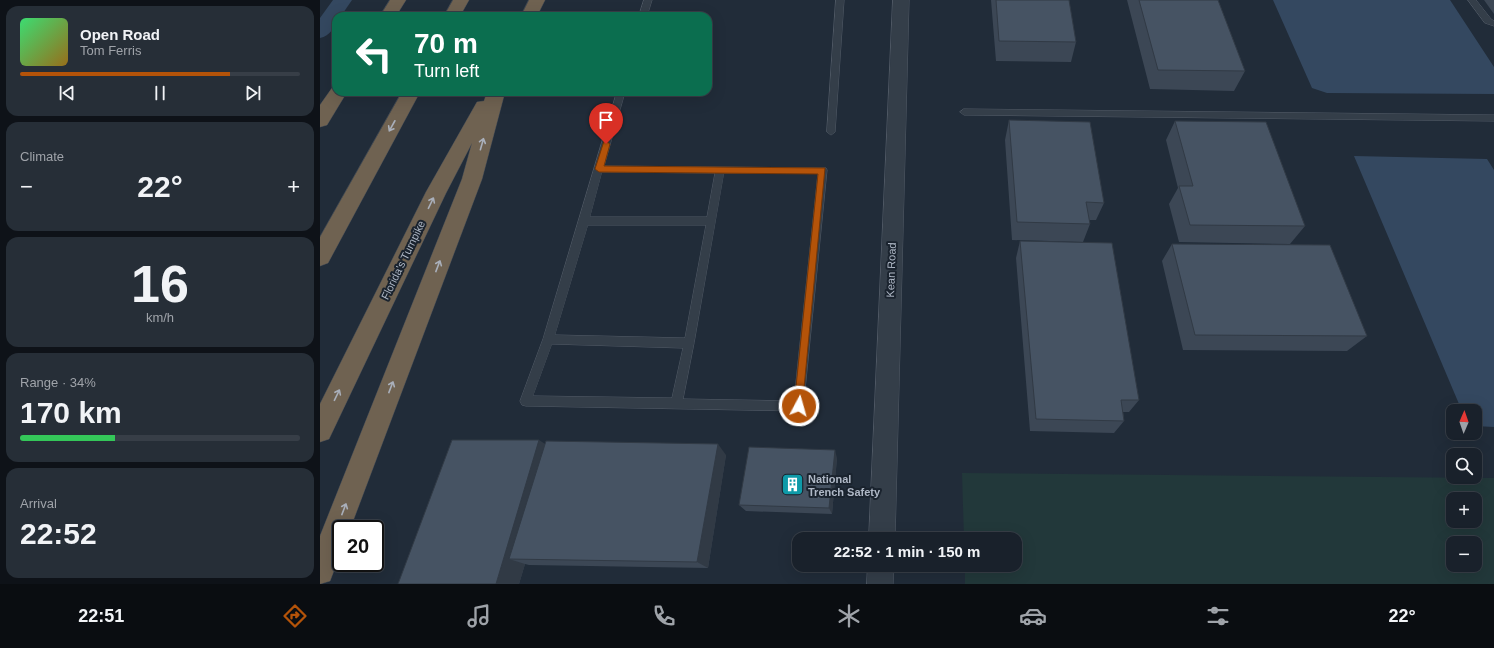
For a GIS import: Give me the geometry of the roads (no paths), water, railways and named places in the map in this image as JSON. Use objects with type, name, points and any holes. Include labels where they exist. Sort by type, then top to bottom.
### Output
[{"type":"highway","points":[[390,12],[398,0]]},
{"type":"highway","points":[[454,12],[461,0]]},
{"type":"highway","points":[[531,12],[537,0]]},
{"type":"highway","points":[[320,120],[335,96]]},
{"type":"highway","points":[[320,257],[408,96]]},
{"type":"highway","name":"Florida's Turnpike","points":[[320,430],[436,192],[490,96]]},
{"type":"highway","points":[[320,571],[472,179],[495,96]]},
{"type":"street","name":"Kean Road","points":[[882,532],[901,0]]},
{"type":"street","points":[[880,584],[881,572]]},
{"type":"lane","points":[[644,12],[648,0]]},
{"type":"lane","points":[[831,132],[840,0]]},
{"type":"lane","points":[[1472,0],[1488,22],[1494,24]]},
{"type":"lane","points":[[599,169],[823,170],[799,406],[526,401],[548,339],[620,96]]},
{"type":"lane","points":[[964,112],[1494,118]]},
{"type":"lane","points":[[676,404],[689,343],[720,170]]},
{"type":"lane","points":[[584,221],[711,221]]},
{"type":"lane","points":[[548,339],[689,343]]},
{"type":"water","points":[[1273,0],[1450,0],[1494,67],[1494,94],[1327,93],[1312,88]]},
{"type":"water","points":[[1354,156],[1487,159],[1494,170],[1494,427],[1482,426],[1482,404],[1459,404]]},
{"type":"waterway","points":[[334,12],[343,0]]},
{"type":"waterway","points":[[320,32],[332,15]]},
{"type":"place","name":"National Trench Safety","points":[[792,485]]}]
